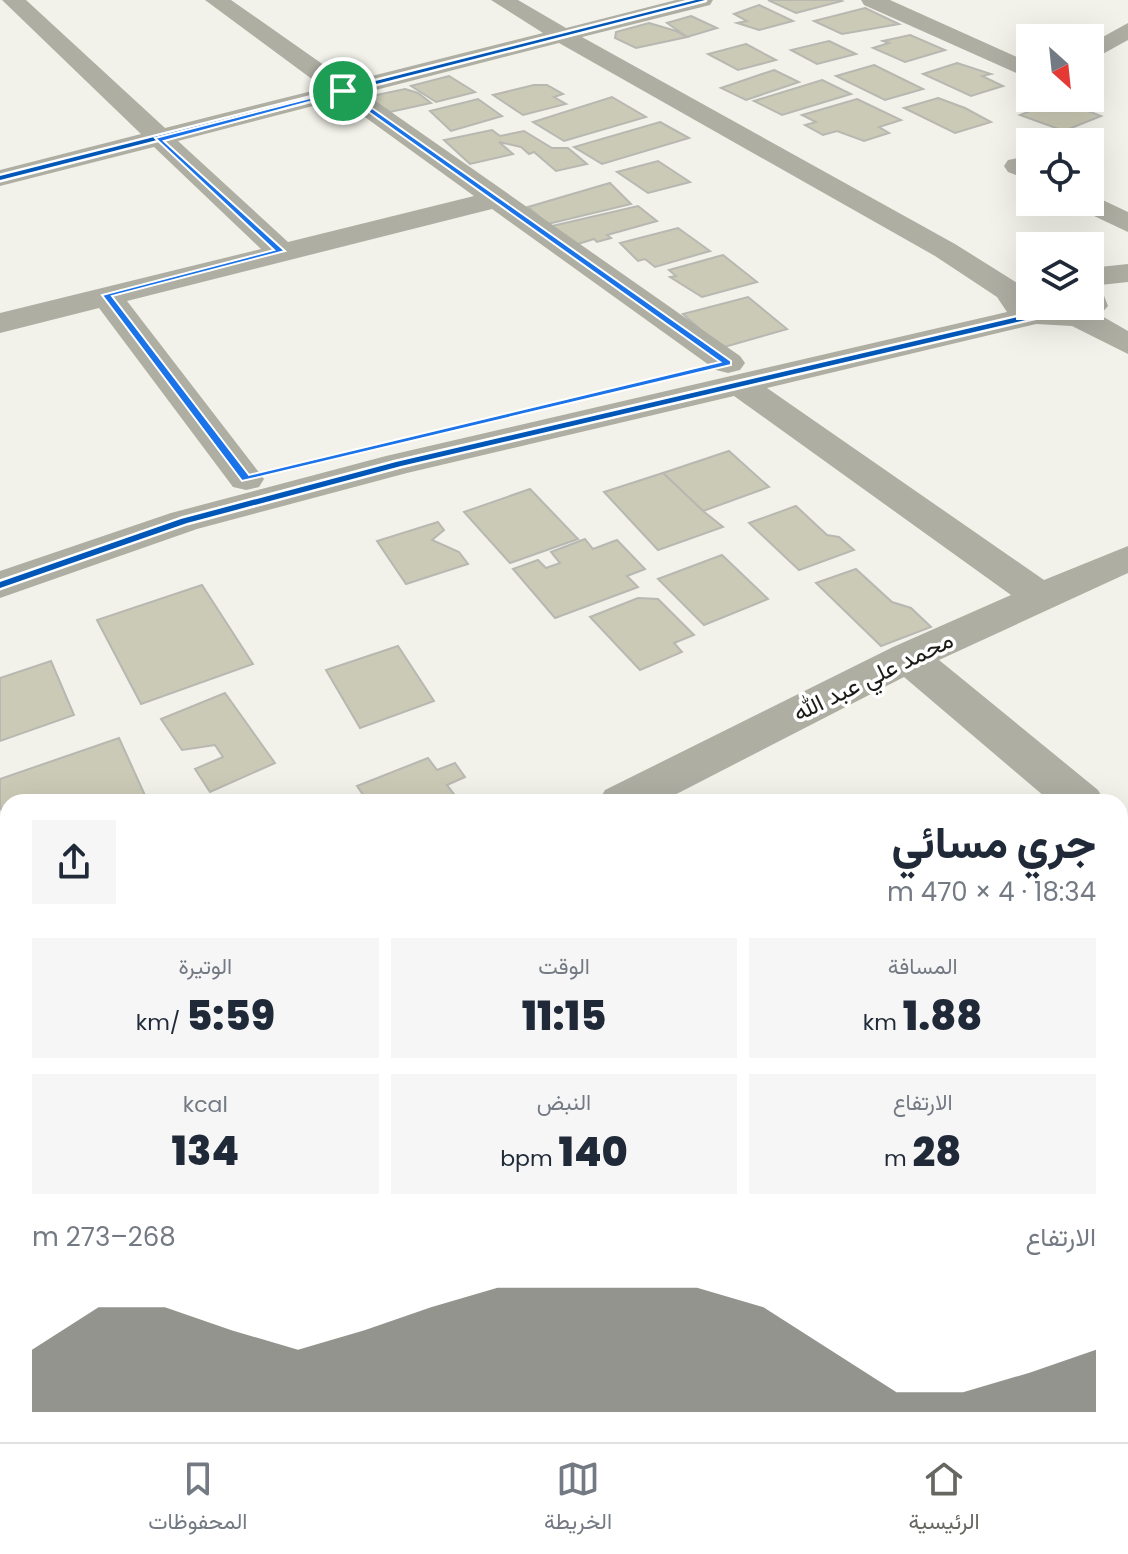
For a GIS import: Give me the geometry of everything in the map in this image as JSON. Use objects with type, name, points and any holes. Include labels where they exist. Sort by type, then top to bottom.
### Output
[{"type":"street","points":[[13,0],[158,140],[280,251]]},
{"type":"street","points":[[216,0],[497,199],[1043,599]]},
{"type":"street","points":[[502,0],[576,33]]},
{"type":"street","points":[[530,0],[700,116],[1016,287]]},
{"type":"street","points":[[872,0],[1016,66]]},
{"type":"street","points":[[0,178],[576,33],[691,1]]},
{"type":"street","points":[[1104,45],[1128,30]]},
{"type":"street","points":[[0,323],[497,199]]},
{"type":"street","points":[[1104,211],[1128,223]]},
{"type":"street","points":[[1104,288],[1128,273]]},
{"type":"street","points":[[0,585],[184,521],[733,373],[1016,292]]},
{"type":"street","points":[[106,295],[246,479]]},
{"type":"street","points":[[1104,299],[1128,300]]},
{"type":"street","points":[[1104,317],[1128,344]]},
{"type":"street","points":[[0,562],[246,479],[733,373]]},
{"type":"street","name":"محمد علي عبد الله","points":[[637,794],[908,657],[1043,599],[1128,558]]},
{"type":"street","points":[[908,657],[1072,794]]},
{"type":"building","points":[[768,0],[840,0],[842,1],[796,13]]},
{"type":"building","points":[[759,5],[793,21],[759,30],[737,23],[747,21],[734,14]]},
{"type":"building","points":[[865,8],[899,24],[842,34],[814,21]]},
{"type":"building","points":[[691,16],[717,28],[687,37],[667,23]]},
{"type":"building","points":[[649,23],[687,37],[636,48],[615,38],[616,32]]},
{"type":"building","points":[[910,35],[945,50],[905,62],[873,48],[889,43],[883,41]]},
{"type":"building","points":[[829,41],[856,54],[817,64],[791,50]]},
{"type":"building","points":[[746,44],[776,60],[738,70],[708,54]]},
{"type":"building","points":[[957,63],[991,74],[982,76],[1003,86],[971,96],[923,74]]},
{"type":"building","points":[[874,65],[923,89],[885,100],[836,76]]},
{"type":"building","points":[[774,70],[799,82],[746,100],[721,88]]},
{"type":"building","points":[[449,76],[475,92],[436,102],[411,86]]},
{"type":"building","points":[[822,80],[851,94],[782,115],[754,101]]},
{"type":"building","points":[[547,85],[563,94],[554,97],[566,104],[523,115],[493,95]]},
{"type":"building","points":[[405,89],[418,93],[431,103],[390,112],[367,97]]},
{"type":"building","points":[[612,97],[646,117],[564,141],[533,122]]},
{"type":"building","points":[[938,98],[991,122],[955,133],[904,108]]},
{"type":"building","points":[[478,99],[502,116],[451,131],[430,111]]},
{"type":"building","points":[[857,99],[901,120],[879,127],[889,133],[864,141],[837,131],[823,135],[805,125],[816,122],[802,115]]},
{"type":"building","points":[[1028,112],[1090,112],[1101,116],[1071,128],[1056,128],[1020,115]]},
{"type":"building","points":[[660,122],[689,138],[602,164],[574,147]]},
{"type":"building","points":[[492,130],[500,136],[524,131],[552,148],[568,148],[587,164],[556,171],[534,152],[529,154],[521,147],[499,142],[513,154],[470,164],[444,140]]},
{"type":"building","points":[[658,161],[690,182],[648,193],[617,172]]},
{"type":"building","points":[[610,183],[631,204],[548,224],[528,207]]},
{"type":"building","points":[[638,206],[657,221],[607,235],[611,238],[597,242],[594,239],[575,245],[552,226]]},
{"type":"building","points":[[678,228],[710,251],[655,267],[645,259],[638,261],[620,243]]},
{"type":"building","points":[[723,255],[757,282],[702,297],[670,277],[676,276],[669,270]]},
{"type":"building","points":[[748,297],[787,329],[721,348],[683,314]]},
{"type":"building","points":[[729,451],[769,487],[703,511],[663,473]]},
{"type":"building","points":[[663,473],[723,527],[658,550],[604,492]]},
{"type":"building","points":[[530,489],[578,539],[510,563],[464,512]]},
{"type":"building","points":[[796,506],[827,535],[839,537],[854,550],[799,570],[749,523]]},
{"type":"building","points":[[438,522],[444,530],[432,540],[459,552],[468,564],[406,584],[377,541]]},
{"type":"building","points":[[585,539],[593,549],[617,540],[645,569],[627,576],[638,587],[555,618],[513,569],[538,560],[546,568],[560,563],[551,552]]},
{"type":"building","points":[[722,555],[768,599],[704,625],[658,579]]},
{"type":"building","points":[[856,569],[892,602],[911,608],[931,627],[881,646],[816,583]]},
{"type":"building","points":[[202,585],[253,664],[141,704],[97,620]]},
{"type":"building","points":[[638,598],[658,599],[694,635],[674,643],[682,652],[640,670],[590,617]]},
{"type":"building","points":[[398,646],[434,701],[360,728],[326,670]]},
{"type":"building","points":[[51,661],[74,715],[0,741],[0,678]]},
{"type":"building","points":[[225,693],[275,763],[210,792],[195,769],[223,757],[215,745],[182,750],[161,719]]},
{"type":"building","points":[[119,738],[144,794],[0,794],[0,779]]},
{"type":"building","points":[[428,758],[437,770],[455,763],[465,777],[447,785],[454,794],[362,794],[357,786]]},
{"type":"cycle path","points":[[0,178],[702,0]]},
{"type":"cycle path","points":[[0,585],[184,521],[399,464],[1016,319]]},
{"type":"route","points":[[343,91],[728,363],[246,479],[106,295],[280,251],[158,140],[343,91]]}]
